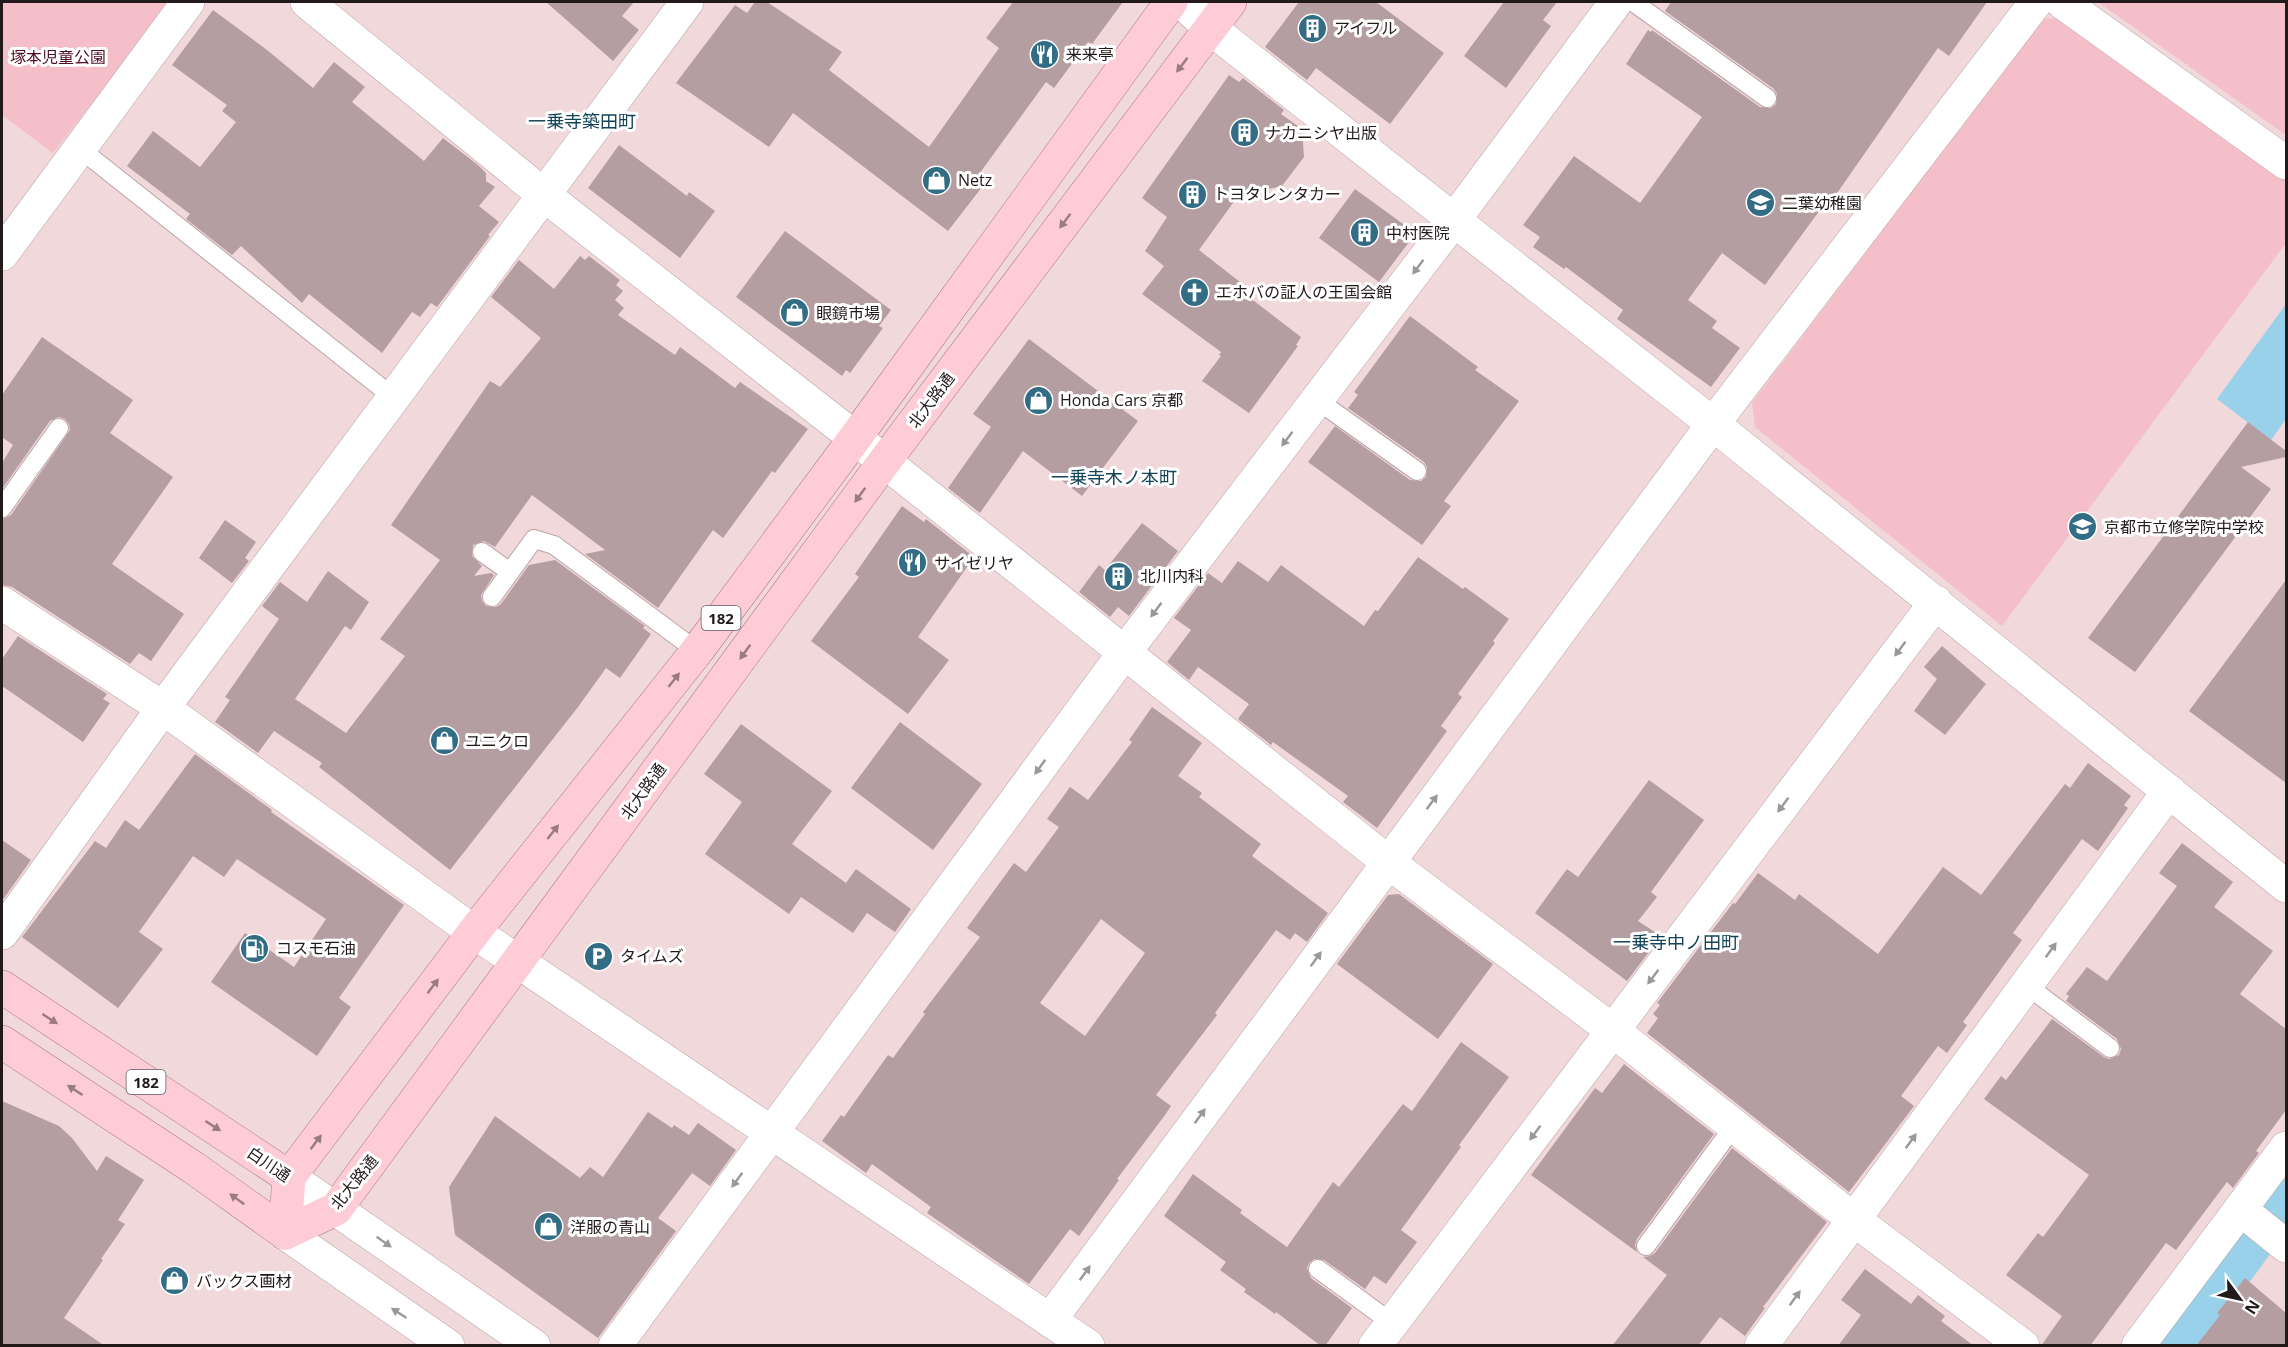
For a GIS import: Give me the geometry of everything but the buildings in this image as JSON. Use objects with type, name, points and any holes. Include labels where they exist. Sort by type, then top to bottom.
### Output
[{"type":"main road","name":"182","points":[[289,1177],[474,932],[697,651],[855,438],[1171,2]]},
{"type":"main road","name":"北大路通","points":[[285,1233],[336,1209],[884,462],[1230,2]]},
{"type":"main road","name":"白川通","points":[[2,987],[289,1177]]},
{"type":"main road","points":[[2,1042],[194,1168],[285,1233]]},
{"type":"main road","points":[[285,1233],[289,1177]]},
{"type":"street","points":[[2,254],[188,2]]},
{"type":"street","points":[[307,2],[544,195],[855,438],[1388,862],[1612,1030],[2013,1343]]},
{"type":"street","points":[[2,933],[163,708],[687,2]]},
{"type":"street","points":[[1182,2],[1210,28],[1936,602],[2286,886]]},
{"type":"street","points":[[615,1346],[1124,653],[1454,220],[1616,2]]},
{"type":"street","points":[[1050,1320],[1713,424],[2036,2]]},
{"type":"street","points":[[2062,2],[2286,163]]},
{"type":"street","points":[[1383,1334],[1936,602]]},
{"type":"street","points":[[2,603],[163,708],[474,932],[1088,1346]]},
{"type":"street","points":[[1761,1346],[2169,791]]},
{"type":"street","points":[[2138,1346],[2264,1228],[2286,1148]]},
{"type":"street","name":"白川通","points":[[289,1177],[518,1341]]},
{"type":"street","points":[[285,1233],[448,1346]]},
{"type":"lane","points":[[1633,2],[1767,98]]},
{"type":"lane","points":[[80,148],[393,397]]},
{"type":"lane","points":[[1317,400],[1417,471]]},
{"type":"lane","points":[[2,508],[59,428]]},
{"type":"lane","points":[[492,597],[534,539],[554,545],[697,651]]},
{"type":"lane","points":[[482,552],[510,572]]},
{"type":"lane","points":[[2026,984],[2110,1047]]},
{"type":"lane","points":[[1646,1246],[1734,1126]]},
{"type":"lane","points":[[1318,1269],[1383,1334]]},
{"type":"green space","name":"塚本児童公園","points":[[2,2],[171,2],[53,153],[2,115]]},
{"type":"green space","points":[[2098,2],[2286,2],[2286,135]]},
{"type":"green space","name":"京都市立修学院中学校","points":[[2062,18],[2286,178],[2286,243],[2002,626],[1755,427],[1752,403],[2042,19]]},
{"type":"water","points":[[2286,304],[2286,419],[2271,440],[2217,399]]},
{"type":"waterway","points":[[2179,1346],[2286,1199]]},
{"type":"place","name":"アイフル","points":[[1313,28]]},
{"type":"place","name":"来来亭","points":[[1045,54]]},
{"type":"place","name":"ナカニシヤ出版","points":[[1244,133]]},
{"type":"place","name":"Netz","points":[[937,180]]},
{"type":"place","name":"トヨタレンタカー","points":[[1192,194]]},
{"type":"place","name":"二葉幼稚園","points":[[1761,203]]},
{"type":"place","name":"中村医院","points":[[1365,233]]},
{"type":"place","name":"エホバの証人の王国会館","points":[[1195,292]]},
{"type":"place","name":"眼鏡市場","points":[[795,313]]},
{"type":"place","name":"Honda Cars 京都","points":[[1039,400]]},
{"type":"place","name":"京都市立修学院中学校","points":[[2083,527]]},
{"type":"place","name":"サイゼリヤ","points":[[913,563]]},
{"type":"place","name":"北川内科","points":[[1119,576]]},
{"type":"place","name":"ユニクロ","points":[[444,741]]},
{"type":"place","name":"コスモ石油","points":[[255,948]]},
{"type":"place","name":"タイムズ","points":[[599,956]]},
{"type":"place","name":"洋服の青山","points":[[549,1227]]},
{"type":"place","name":"バックス画材","points":[[175,1281]]},
{"type":"district","name":"一乗寺築田町","points":[[582,121]]},
{"type":"district","name":"一乗寺木ノ本町","points":[[1114,477]]},
{"type":"district","name":"一乗寺中ノ田町","points":[[1676,942]]}]
